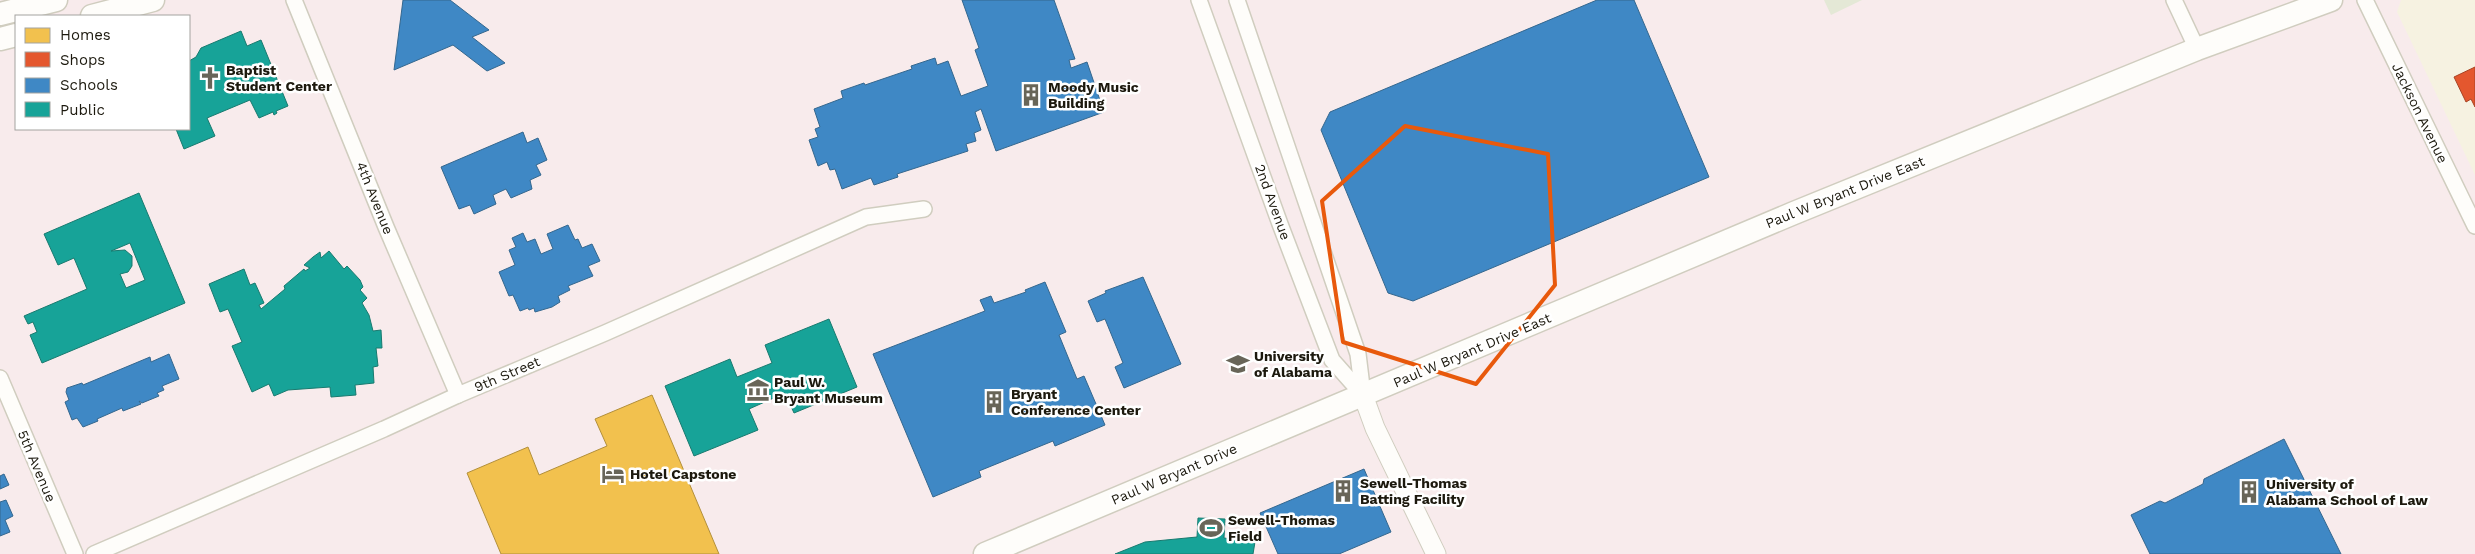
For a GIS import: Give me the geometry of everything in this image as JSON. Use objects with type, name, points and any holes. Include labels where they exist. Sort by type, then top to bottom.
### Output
[{"type":"main road","points":[[0,14],[56,0]]},
{"type":"main road","points":[[96,15],[153,0]]},
{"type":"main road","name":"Paul W Bryant Drive East","points":[[1363,395],[1780,219],[2198,49],[2330,0]]},
{"type":"main road","points":[[0,39],[15,35]]},
{"type":"main road","name":"Paul W Bryant Drive","points":[[985,554],[1363,395]]},
{"type":"street","name":"4th Avenue","points":[[294,0],[386,227],[458,395]]},
{"type":"street","name":"2nd Avenue","points":[[1199,0],[1280,224],[1332,360],[1363,395]]},
{"type":"street","name":"2nd Avenue","points":[[1237,0],[1358,354],[1363,395],[1375,428],[1436,554]]},
{"type":"street","points":[[2174,0],[2198,49]]},
{"type":"street","name":"Jackson Avenue","points":[[2365,0],[2475,226]]},
{"type":"street","name":"9th Street","points":[[94,554],[384,430],[458,395],[605,333],[866,217],[924,209]]},
{"type":"street","name":"5th Avenue","points":[[0,378],[75,554]]},
{"type":"highlighted area","points":[[1405,126],[1548,154],[1555,285],[1476,384],[1343,342],[1322,201]]},
{"type":"shaded area","name":"University of Alabama","points":[[0,0],[2401,0],[2397,12],[2475,175],[2475,554],[0,554]]},
{"type":"green space","points":[[1824,0],[1862,0],[1831,15]]},
{"type":"building: Homes","name":"Hotel Capstone","points":[[652,395],[719,554],[501,554],[467,473],[528,447],[539,475],[607,446],[595,419]]},
{"type":"building: Shops","points":[[2475,67],[2475,107],[2471,99],[2466,102],[2454,77]]},
{"type":"building: Schools","points":[[403,0],[450,0],[489,30],[472,37],[505,63],[487,71],[453,45],[394,70]]},
{"type":"building: Schools","name":"Moody Music Building","points":[[962,0],[1054,0],[1075,59],[1069,60],[1071,68],[1087,62],[1104,112],[996,151],[981,109],[975,112],[981,130],[974,133],[976,141],[966,144],[968,151],[897,174],[898,177],[874,185],[871,178],[842,189],[835,169],[830,170],[827,162],[818,166],[809,140],[818,137],[815,129],[820,127],[814,109],[843,98],[841,91],[912,69],[911,66],[935,58],[937,65],[948,61],[961,96],[988,86],[975,50],[979,48]]},
{"type":"building: Schools","points":[[1597,0],[1634,0],[1709,177],[1413,301],[1388,293],[1321,130],[1330,112]]},
{"type":"building: Schools","points":[[523,132],[527,143],[538,138],[547,160],[536,165],[541,175],[530,180],[532,189],[511,198],[506,189],[493,195],[496,204],[474,214],[470,205],[459,209],[441,167]]},
{"type":"building: Schools","points":[[568,225],[575,240],[578,239],[582,248],[592,244],[600,261],[588,266],[593,276],[568,286],[570,290],[558,296],[560,302],[552,307],[535,312],[534,308],[520,311],[513,295],[509,296],[499,272],[515,265],[509,250],[516,247],[512,238],[523,233],[527,242],[535,239],[541,254],[553,249],[547,234]]},
{"type":"building: Schools","points":[[1143,277],[1181,364],[1124,388],[1115,367],[1123,363],[1105,319],[1097,322],[1088,301],[1106,293],[1105,291]]},
{"type":"building: Schools","name":"Bryant Conference Center","points":[[1045,282],[1066,332],[1059,335],[1077,379],[1084,376],[1105,425],[1055,446],[1053,441],[979,471],[981,477],[933,497],[873,354],[985,311],[980,300],[991,296],[994,303],[1026,292],[1025,290]]},
{"type":"building: Schools","points":[[169,354],[179,379],[162,386],[164,390],[157,393],[159,396],[142,403],[139,401],[141,404],[123,411],[122,408],[83,427],[77,418],[72,420],[65,402],[69,400],[66,392],[67,388],[82,383],[83,385],[150,357],[151,362]]},
{"type":"building: Schools","name":"University of Alabama School of Law","points":[[2284,439],[2341,554],[2150,554],[2131,515],[2160,501],[2165,503],[2203,484],[2204,479]]},
{"type":"building: Schools","name":"Sewell-Thomas Batting Facility","points":[[1364,469],[1391,532],[1339,554],[1278,554],[1260,513]]},
{"type":"building: Schools","points":[[4,474],[9,485],[0,489],[0,476]]},
{"type":"building: Schools","points":[[6,500],[13,516],[5,520],[10,532],[0,536],[0,502]]},
{"type":"building: Public","points":[[241,31],[247,46],[261,40],[288,106],[276,111],[277,113],[274,115],[273,112],[259,118],[250,100],[207,118],[215,136],[184,149],[176,130],[190,130],[190,60],[196,57],[201,48]]},
{"type":"building: Public","points":[[139,193],[185,303],[42,363],[30,335],[37,332],[33,322],[28,324],[24,316],[87,289],[74,258],[58,265],[44,234]],"holes":[[[130,243],[145,280],[126,288],[120,274],[128,272],[132,266],[132,256],[125,250],[111,251]]]},
{"type":"building: Public","points":[[329,251],[344,269],[347,266],[360,280],[363,287],[360,290],[367,298],[362,303],[369,315],[373,331],[381,330],[382,348],[376,348],[378,366],[373,367],[374,383],[355,385],[356,395],[331,397],[330,387],[288,390],[274,396],[269,384],[252,392],[232,346],[242,342],[228,309],[220,312],[209,284],[244,269],[250,285],[255,283],[264,303],[259,305],[261,309],[285,289],[284,286],[304,269],[305,271],[310,268],[304,265],[313,257],[320,252],[321,258]]},
{"type":"building: Public","name":"Paul W. Bryant Museum","points":[[829,319],[857,387],[794,413],[785,393],[749,409],[758,430],[694,456],[665,386],[730,359],[737,377],[772,363],[765,345]]},
{"type":"building: Public","name":"Sewell-Thomas Field","points":[[1198,518],[1225,519],[1224,538],[1255,542],[1253,554],[1115,554],[1145,542],[1197,537]]},
{"type":"place","name":"Baptist Student Center","points":[[210,78]]},
{"type":"place","name":"Moody Music Building","points":[[1031,95]]},
{"type":"place","name":"University of Alabama","points":[[1238,364]]},
{"type":"place","name":"Paul W. Bryant Museum","points":[[758,390]]},
{"type":"place","name":"Bryant Conference Center","points":[[994,402]]},
{"type":"place","name":"Hotel Capstone","points":[[613,474]]},
{"type":"place","name":"Sewell-Thomas Batting Facility","points":[[1343,491]]},
{"type":"place","name":"University of Alabama School of Law","points":[[2249,492]]},
{"type":"place","name":"Sewell-Thomas Field","points":[[1211,528]]}]
